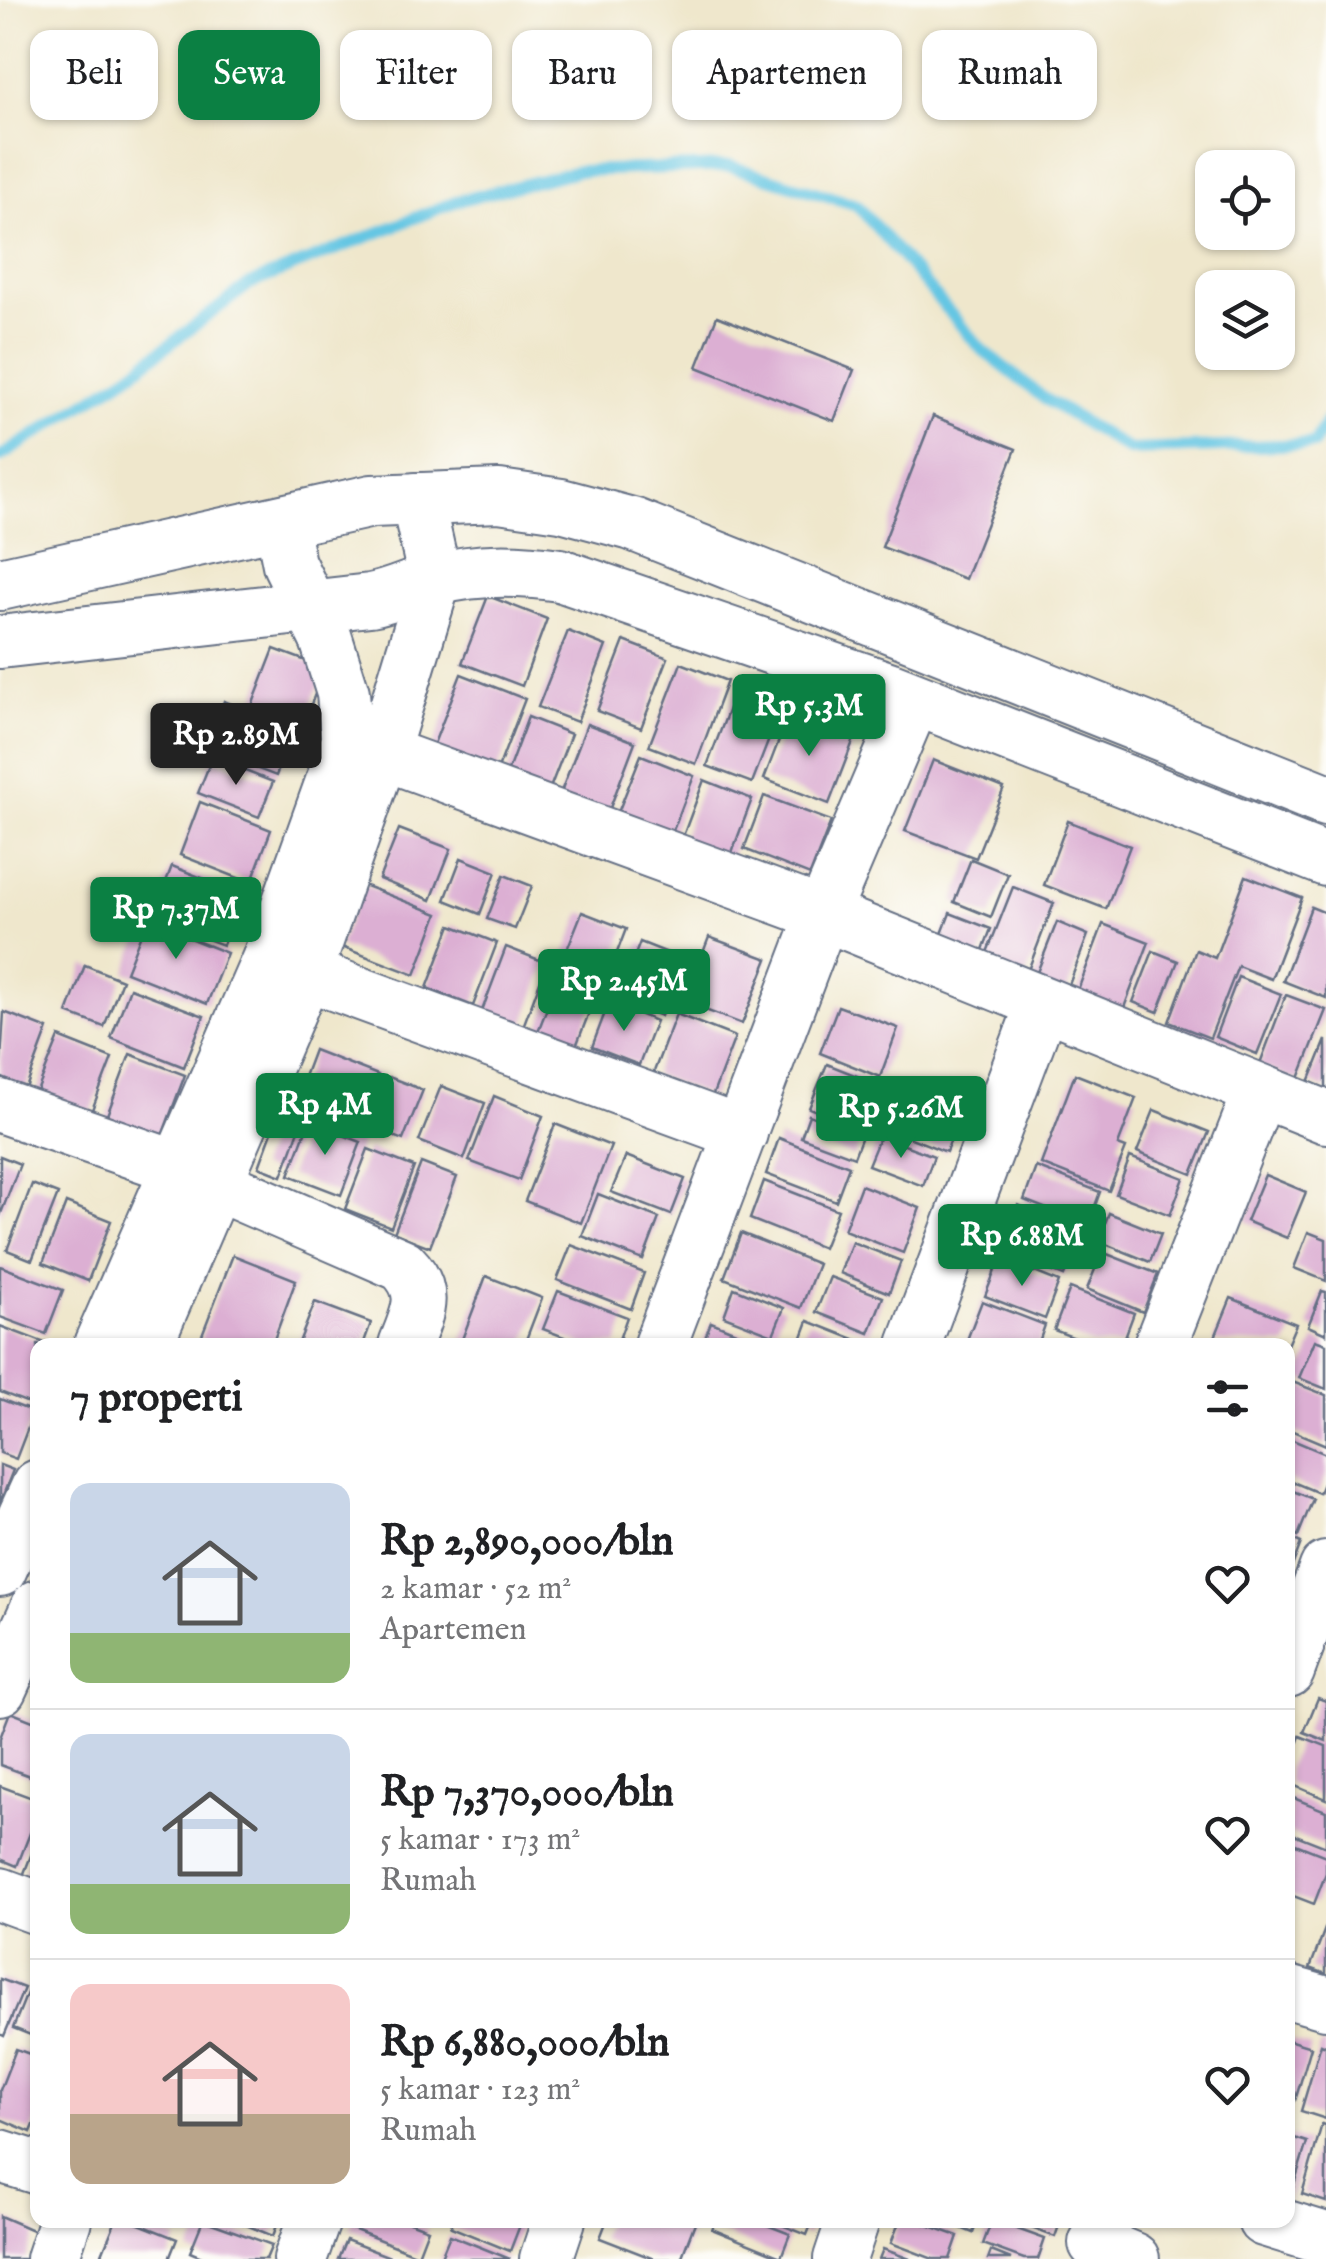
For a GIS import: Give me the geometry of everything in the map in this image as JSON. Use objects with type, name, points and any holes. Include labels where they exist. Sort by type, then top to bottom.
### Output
[{"type":"street","points":[[0,584],[281,524],[344,506],[417,498],[498,496],[562,505],[632,524],[1326,800]]},
{"type":"street","points":[[148,1338],[198,1176],[286,967],[364,747],[436,579],[417,498]]},
{"type":"street","points":[[281,524],[289,564],[309,604],[364,747],[822,914],[1042,1006],[1326,1117]]},
{"type":"street","points":[[0,642],[395,596],[436,579],[514,569],[560,575],[901,694],[1326,860]]},
{"type":"street","points":[[663,1338],[901,694],[910,634]]},
{"type":"street","points":[[976,724],[998,669]]},
{"type":"street","points":[[286,967],[741,1134]]},
{"type":"street","points":[[917,1338],[1042,1006]]},
{"type":"street","points":[[1163,1338],[1260,1091]]},
{"type":"street","points":[[0,1106],[198,1176],[402,1265],[416,1279],[422,1302],[409,1338]]},
{"type":"street","points":[[104,1338],[198,1176]]},
{"type":"street","points":[[0,1570],[30,1504]]},
{"type":"street","points":[[1295,1652],[1326,1568]]},
{"type":"street","points":[[0,1894],[30,1905]]},
{"type":"street","points":[[1295,1994],[1326,2003]]},
{"type":"street","points":[[0,2156],[30,2165]]},
{"type":"street","points":[[52,2259],[62,2228]]},
{"type":"street","points":[[300,2259],[311,2228]]},
{"type":"street","points":[[546,2259],[556,2228]]},
{"type":"street","points":[[840,2259],[851,2228]]},
{"type":"street","points":[[1290,2228],[1326,2239]]},
{"type":"building","points":[[717,316],[854,370],[834,421],[697,367]]},
{"type":"building","points":[[933,416],[1016,449],[965,579],[882,547]]},
{"type":"building","points":[[488,596],[547,619],[522,686],[462,663]]},
{"type":"building","points":[[568,631],[606,646],[577,722],[538,707]]},
{"type":"building","points":[[624,641],[668,658],[641,728],[597,711]]},
{"type":"building","points":[[274,649],[325,668],[303,725],[252,706]]},
{"type":"building","points":[[681,663],[727,681],[696,764],[649,746]]},
{"type":"building","points":[[461,674],[525,699],[496,774],[432,749]]},
{"type":"building","points":[[735,693],[780,711],[752,783],[707,766]]},
{"type":"building","points":[[224,701],[294,729],[276,776],[206,749]]},
{"type":"building","points":[[789,714],[854,739],[829,804],[764,779]]},
{"type":"building","points":[[528,717],[571,734],[545,801],[503,784]]},
{"type":"building","points":[[587,724],[635,742],[605,821],[557,802]]},
{"type":"building","points":[[641,755],[694,776],[669,841],[615,820]]},
{"type":"building","points":[[212,758],[273,782],[259,817],[198,793]]},
{"type":"building","points":[[933,760],[1004,788],[976,858],[905,831]]},
{"type":"building","points":[[704,780],[752,799],[725,871],[677,852]]},
{"type":"building","points":[[764,796],[831,821],[810,875],[744,849]]},
{"type":"building","points":[[200,802],[271,830],[251,883],[180,855]]},
{"type":"building","points":[[1068,821],[1130,846],[1106,909],[1044,885]]},
{"type":"building","points":[[399,829],[451,849],[431,900],[379,879]]},
{"type":"building","points":[[461,858],[496,872],[480,914],[445,900]]},
{"type":"building","points":[[971,859],[1008,874],[991,917],[954,902]]},
{"type":"building","points":[[172,866],[242,894],[223,945],[152,918]]},
{"type":"building","points":[[504,875],[532,886],[515,929],[487,919]]},
{"type":"building","points":[[1246,876],[1302,898],[1271,979],[1238,966],[1210,1038],[1169,1022],[1196,950],[1215,958]]},
{"type":"building","points":[[363,885],[438,914],[415,975],[339,946]]},
{"type":"building","points":[[1013,887],[1054,903],[1020,991],[978,975]]},
{"type":"building","points":[[1311,907],[1326,913],[1326,998],[1283,981]]},
{"type":"building","points":[[582,912],[626,929],[605,984],[560,967]]},
{"type":"building","points":[[950,913],[991,929],[976,968],[935,952]]},
{"type":"building","points":[[146,921],[227,953],[207,1004],[126,972]]},
{"type":"building","points":[[1057,922],[1088,935],[1062,1003],[1030,990]]},
{"type":"building","points":[[1103,924],[1149,942],[1122,1013],[1076,995]]},
{"type":"building","points":[[451,925],[497,943],[473,1006],[427,988]]},
{"type":"building","points":[[709,937],[768,959],[742,1024],[684,1002]]},
{"type":"building","points":[[640,942],[683,959],[661,1016],[618,999]]},
{"type":"building","points":[[506,947],[547,963],[521,1032],[480,1016]]},
{"type":"building","points":[[1153,951],[1178,961],[1158,1012],[1133,1002]]},
{"type":"building","points":[[85,965],[122,980],[104,1027],[67,1013]]},
{"type":"building","points":[[559,977],[597,992],[575,1049],[537,1034]]},
{"type":"building","points":[[1238,977],[1281,994],[1257,1054],[1215,1037]]},
{"type":"building","points":[[130,988],[204,1016],[184,1067],[111,1038]]},
{"type":"building","points":[[1286,995],[1326,1010],[1298,1081],[1259,1066]]},
{"type":"building","points":[[609,1002],[656,1021],[639,1065],[592,1047]]},
{"type":"building","points":[[838,1006],[898,1028],[880,1077],[820,1053]]},
{"type":"building","points":[[4,1012],[48,1029],[26,1088],[0,1077]]},
{"type":"building","points":[[676,1014],[735,1037],[712,1097],[653,1074]]},
{"type":"building","points":[[59,1037],[112,1058],[90,1115],[36,1094]]},
{"type":"building","points":[[1326,1040],[1326,1089],[1309,1082]]},
{"type":"building","points":[[314,1050],[378,1075],[359,1123],[296,1098]]},
{"type":"building","points":[[130,1054],[185,1075],[159,1144],[104,1123]]},
{"type":"building","points":[[827,1064],[880,1085],[863,1129],[809,1108]]},
{"type":"building","points":[[1075,1074],[1136,1098],[1118,1145],[1126,1148],[1109,1191],[1041,1164]]},
{"type":"building","points":[[389,1077],[423,1090],[403,1140],[369,1127]]},
{"type":"building","points":[[895,1082],[963,1109],[946,1152],[878,1125]]},
{"type":"building","points":[[441,1086],[485,1103],[464,1159],[419,1141]]},
{"type":"building","points":[[494,1096],[543,1116],[519,1180],[469,1161]]},
{"type":"building","points":[[280,1110],[303,1119],[282,1176],[259,1167]]},
{"type":"building","points":[[1154,1110],[1209,1132],[1192,1174],[1137,1152]]},
{"type":"building","points":[[809,1115],[862,1136],[854,1157],[801,1137]]},
{"type":"building","points":[[309,1122],[361,1142],[341,1195],[289,1175]]},
{"type":"building","points":[[555,1124],[611,1146],[581,1223],[525,1201]]},
{"type":"building","points":[[880,1136],[934,1156],[923,1186],[868,1165]]},
{"type":"building","points":[[779,1138],[849,1166],[836,1201],[766,1174]]},
{"type":"building","points":[[368,1149],[414,1167],[391,1227],[345,1209]]},
{"type":"building","points":[[0,1156],[20,1164],[0,1216]]},
{"type":"building","points":[[626,1156],[685,1179],[671,1215],[611,1192]]},
{"type":"building","points":[[1130,1157],[1184,1178],[1170,1215],[1116,1194]]},
{"type":"building","points":[[421,1163],[457,1177],[430,1247],[394,1233]]},
{"type":"building","points":[[1036,1167],[1100,1192],[1088,1225],[1024,1200]]},
{"type":"building","points":[[1265,1175],[1306,1192],[1287,1238],[1246,1221]]},
{"type":"building","points":[[764,1181],[838,1210],[823,1248],[750,1219]]},
{"type":"building","points":[[32,1184],[58,1194],[32,1260],[7,1250]]},
{"type":"building","points":[[861,1185],[920,1208],[903,1253],[844,1230]]},
{"type":"building","points":[[598,1194],[659,1218],[643,1260],[582,1236]]},
{"type":"building","points":[[66,1203],[111,1221],[88,1281],[43,1263]]},
{"type":"building","points":[[1018,1205],[1082,1230],[1064,1276],[1001,1251]]},
{"type":"building","points":[[1109,1213],[1161,1234],[1150,1262],[1098,1241]]},
{"type":"building","points":[[1308,1232],[1326,1239],[1326,1281],[1294,1268]]},
{"type":"building","points":[[741,1233],[818,1264],[801,1308],[724,1278]]},
{"type":"building","points":[[852,1242],[901,1261],[889,1293],[840,1273]]},
{"type":"building","points":[[571,1245],[644,1273],[631,1309],[557,1280]]},
{"type":"building","points":[[1102,1252],[1158,1274],[1143,1312],[1087,1289]]},
{"type":"building","points":[[233,1255],[296,1280],[275,1338],[201,1338]]},
{"type":"building","points":[[1000,1258],[1059,1282],[1045,1319],[985,1296]]},
{"type":"building","points":[[0,1266],[63,1290],[46,1334],[0,1317]]},
{"type":"building","points":[[486,1276],[542,1298],[527,1338],[463,1338]]},
{"type":"building","points":[[830,1277],[883,1297],[869,1333],[816,1312]]},
{"type":"building","points":[[734,1288],[784,1308],[773,1335],[724,1316]]},
{"type":"building","points":[[1070,1288],[1134,1313],[1125,1338],[1075,1338],[1054,1330]]},
{"type":"building","points":[[558,1291],[627,1317],[620,1338],[567,1338],[543,1329]]},
{"type":"building","points":[[1322,1291],[1326,1292],[1326,1334],[1308,1326]]},
{"type":"building","points":[[1231,1298],[1296,1324],[1290,1338],[1215,1338]]},
{"type":"building","points":[[982,1301],[1045,1325],[1040,1338],[968,1338]]},
{"type":"building","points":[[315,1302],[371,1323],[366,1338],[301,1338]]},
{"type":"building","points":[[808,1321],[851,1338],[802,1338]]},
{"type":"building","points":[[711,1322],[751,1338],[705,1338]]},
{"type":"building","points":[[0,1326],[32,1338],[30,1404],[0,1392]]},
{"type":"building","points":[[1315,1340],[1326,1344],[1326,1389],[1299,1378]]},
{"type":"building","points":[[1295,1383],[1326,1395],[1326,1445],[1295,1432]]},
{"type":"building","points":[[0,1399],[30,1410],[30,1422],[16,1459],[0,1453]]},
{"type":"building","points":[[1295,1441],[1326,1454],[1326,1476],[1319,1493],[1295,1483]]},
{"type":"building","points":[[0,1465],[13,1470],[0,1503]]},
{"type":"building","points":[[1295,1492],[1313,1499],[1298,1536],[1295,1534]]},
{"type":"building","points":[[1318,1698],[1326,1701],[1326,1741],[1304,1732]]},
{"type":"building","points":[[10,1712],[30,1720],[30,1776],[0,1765],[0,1738]]},
{"type":"building","points":[[1300,1736],[1326,1746],[1326,1799],[1295,1786],[1295,1749]]},
{"type":"building","points":[[0,1786],[30,1797],[30,1833],[17,1866],[0,1859]]},
{"type":"building","points":[[1295,1799],[1326,1811],[1326,1847],[1295,1835]]},
{"type":"building","points":[[1295,1844],[1326,1856],[1326,1873],[1314,1904],[1295,1897]]},
{"type":"building","points":[[30,1858],[30,1878],[23,1876]]},
{"type":"building","points":[[1326,1926],[1326,1974],[1310,1968]]},
{"type":"building","points":[[0,1979],[24,1988],[4,2036],[0,2034]]},
{"type":"building","points":[[29,1988],[30,1988],[30,2035],[13,2028]]},
{"type":"building","points":[[1295,2042],[1311,2047],[1295,2101]]},
{"type":"building","points":[[1321,2044],[1326,2046],[1326,2119],[1301,2111]]},
{"type":"building","points":[[16,2049],[30,2054],[30,2132],[0,2119],[0,2090]]},
{"type":"building","points":[[1322,2124],[1326,2125],[1326,2202],[1302,2194]]},
{"type":"building","points":[[1295,2138],[1307,2142],[1295,2181]]},
{"type":"building","points":[[0,2216],[37,2232],[26,2259],[0,2259]]},
{"type":"building","points":[[113,2228],[149,2228],[177,2239],[169,2259],[100,2259]]},
{"type":"building","points":[[200,2228],[225,2228],[272,2245],[266,2259],[206,2259],[190,2252]]},
{"type":"building","points":[[254,2228],[276,2228],[273,2236]]},
{"type":"building","points":[[350,2228],[428,2229],[418,2255]]},
{"type":"building","points":[[453,2228],[519,2228],[510,2251]]},
{"type":"building","points":[[604,2228],[693,2228],[681,2259],[654,2259],[600,2238]]},
{"type":"building","points":[[775,2228],[790,2234],[781,2257],[712,2229]]},
{"type":"building","points":[[789,2228],[810,2228],[807,2235]]},
{"type":"building","points":[[897,2228],[936,2228],[958,2236],[950,2259],[933,2259],[891,2243]]},
{"type":"building","points":[[989,2228],[1014,2228],[1045,2239],[1038,2259],[1024,2259],[983,2244]]},
{"type":"building","points":[[1031,2228],[1058,2228],[1055,2237]]},
{"type":"building","points":[[450,2235],[510,2259],[440,2259]]},
{"type":"building","points":[[346,2240],[395,2259],[338,2259]]},
{"type":"building","points":[[883,2249],[910,2259],[879,2259]]},
{"type":"building","points":[[991,2251],[1011,2259],[988,2259]]},
{"type":"waterway","points":[[0,457],[129,375],[250,284],[457,201],[577,171],[730,166],[857,205],[982,350],[1045,399],[1129,450],[1314,444],[1326,422]]}]
